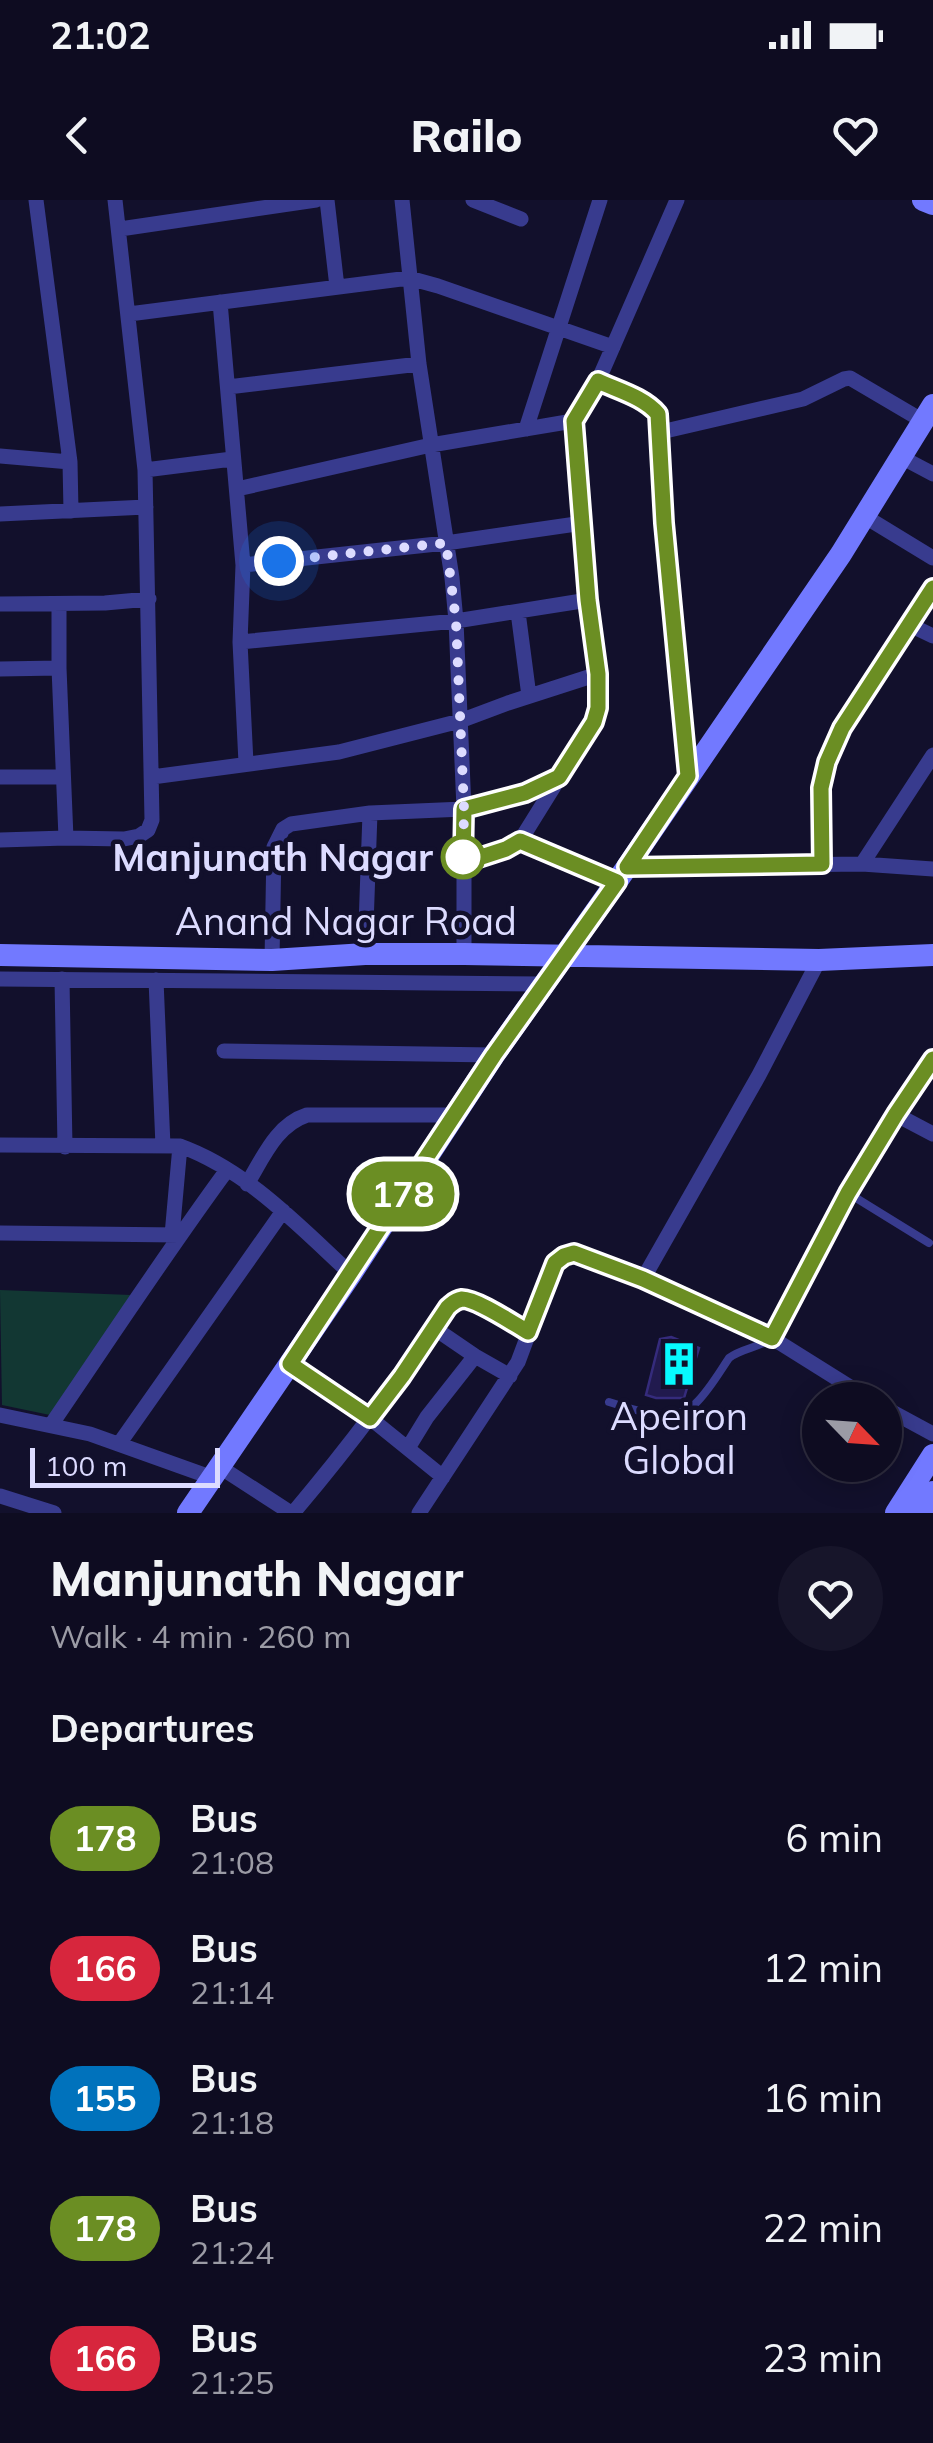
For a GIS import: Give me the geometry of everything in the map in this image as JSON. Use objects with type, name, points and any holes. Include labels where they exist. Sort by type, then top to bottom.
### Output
[{"type":"street","points":[[36,200],[70,462],[71,511]]},
{"type":"street","points":[[0,840],[124,838],[139,836],[148,830],[152,820],[145,470],[115,200]]},
{"type":"street","points":[[120,229],[316,200]]},
{"type":"street","points":[[327,200],[337,287]]},
{"type":"street","points":[[402,200],[419,364],[456,621],[464,809],[464,954]]},
{"type":"street","points":[[473,200],[521,218]]},
{"type":"street","points":[[526,429],[600,200]]},
{"type":"street","points":[[463,863],[520,841],[594,722],[598,674],[574,421],[598,381],[677,200]]},
{"type":"street","points":[[923,200],[933,204]]},
{"type":"street","points":[[129,314],[410,278],[613,348]]},
{"type":"street","points":[[220,302],[243,565],[240,642],[246,763]]},
{"type":"street","points":[[228,387],[419,364]]},
{"type":"street","points":[[188,1513],[494,1055],[622,874],[864,516],[928,413],[855,380],[844,379],[803,399],[661,432]]},
{"type":"street","points":[[598,381],[654,408],[658,414],[664,523],[688,776]]},
{"type":"street","points":[[237,490],[431,445],[574,421]]},
{"type":"street","points":[[0,456],[70,462]]},
{"type":"street","points":[[901,456],[933,474]]},
{"type":"street","points":[[145,470],[232,459]]},
{"type":"street","points":[[0,514],[146,507]]},
{"type":"street","points":[[864,516],[933,558]]},
{"type":"street","points":[[243,565],[446,543],[583,523]]},
{"type":"street","points":[[822,864],[821,788],[827,762],[842,728],[933,588]]},
{"type":"street","points":[[0,604],[149,599]]},
{"type":"street","points":[[240,642],[456,621],[588,600]]},
{"type":"street","points":[[59,604],[66,838]]},
{"type":"street","points":[[518,612],[529,696]]},
{"type":"street","points":[[910,624],[933,636]]},
{"type":"street","points":[[0,669],[58,668]]},
{"type":"street","points":[[152,777],[339,752],[460,722],[598,674]]},
{"type":"street","points":[[862,864],[933,755]]},
{"type":"street","points":[[0,777],[62,777]]},
{"type":"street","points":[[272,960],[274,847],[283,829],[291,824],[370,812],[464,809],[525,793],[559,777]]},
{"type":"street","points":[[365,954],[370,812]]},
{"type":"street","points":[[520,841],[622,874],[822,864],[933,869]]},
{"type":"street","name":"Anand Nagar Road","points":[[0,955],[272,960],[365,954],[820,960],[933,955]]},
{"type":"street","points":[[643,1279],[820,960]]},
{"type":"street","points":[[62,978],[66,1146]]},
{"type":"street","points":[[0,979],[543,984]]},
{"type":"street","points":[[156,980],[176,1235]]},
{"type":"street","points":[[224,1051],[494,1055]]},
{"type":"street","points":[[772,1338],[848,1193],[896,1114],[931,1066]]},
{"type":"street","points":[[896,1114],[933,1134]]},
{"type":"street","points":[[246,1184],[280,1131],[292,1120],[307,1115],[455,1115]]},
{"type":"street","points":[[0,1145],[172,1146],[204,1155],[283,1211],[351,1274]]},
{"type":"street","points":[[51,1425],[159,1268],[176,1235],[227,1170]]},
{"type":"street","points":[[119,1444],[283,1211]]},
{"type":"street","points":[[0,1234],[176,1235]]},
{"type":"street","points":[[419,1513],[510,1376],[549,1276],[564,1256],[574,1253],[643,1279],[772,1338],[842,1382]]},
{"type":"street","points":[[0,1416],[90,1434],[217,1472],[292,1513],[370,1418],[456,1300],[464,1299],[528,1332]]},
{"type":"street","points":[[434,1328],[510,1376]]},
{"type":"street","points":[[408,1448],[475,1356]]},
{"type":"street","points":[[290,1364],[370,1418],[443,1477]]},
{"type":"street","points":[[902,1417],[933,1434]]},
{"type":"street","points":[[896,1513],[933,1456]]},
{"type":"street","points":[[920,1513],[933,1492]]},
{"type":"street","points":[[0,1496],[54,1513]]},
{"type":"lane","points":[[848,1193],[929,1243]]},
{"type":"lane","points":[[610,1402],[648,1413],[677,1414],[695,1404],[737,1352],[757,1348],[772,1338]]},
{"type":"green space","points":[[0,1290],[131,1295],[50,1415],[2,1405]]},
{"type":"building","points":[[671,1337],[699,1348],[684,1398],[646,1395],[660,1339]]},
{"type":"bus line","name":"178","points":[[933,588],[842,728],[827,762],[821,788],[822,864],[627,867],[688,776],[664,523],[658,414],[640,400],[598,381],[574,421],[598,708],[585,740],[559,777],[525,793],[464,809],[463,863],[520,841],[617,882],[494,1055],[290,1364],[370,1418],[456,1300],[476,1304],[528,1332],[555,1263],[574,1253],[643,1279],[772,1338],[848,1193],[933,1059]]},
{"type":"place","name":"Manjunath Nagar","points":[[463,857]]},
{"type":"place","name":"Apeiron Global","points":[[679,1364]]},
{"type":"route","points":[[279,561],[446,543],[456,621],[463,863],[463,857]]}]
